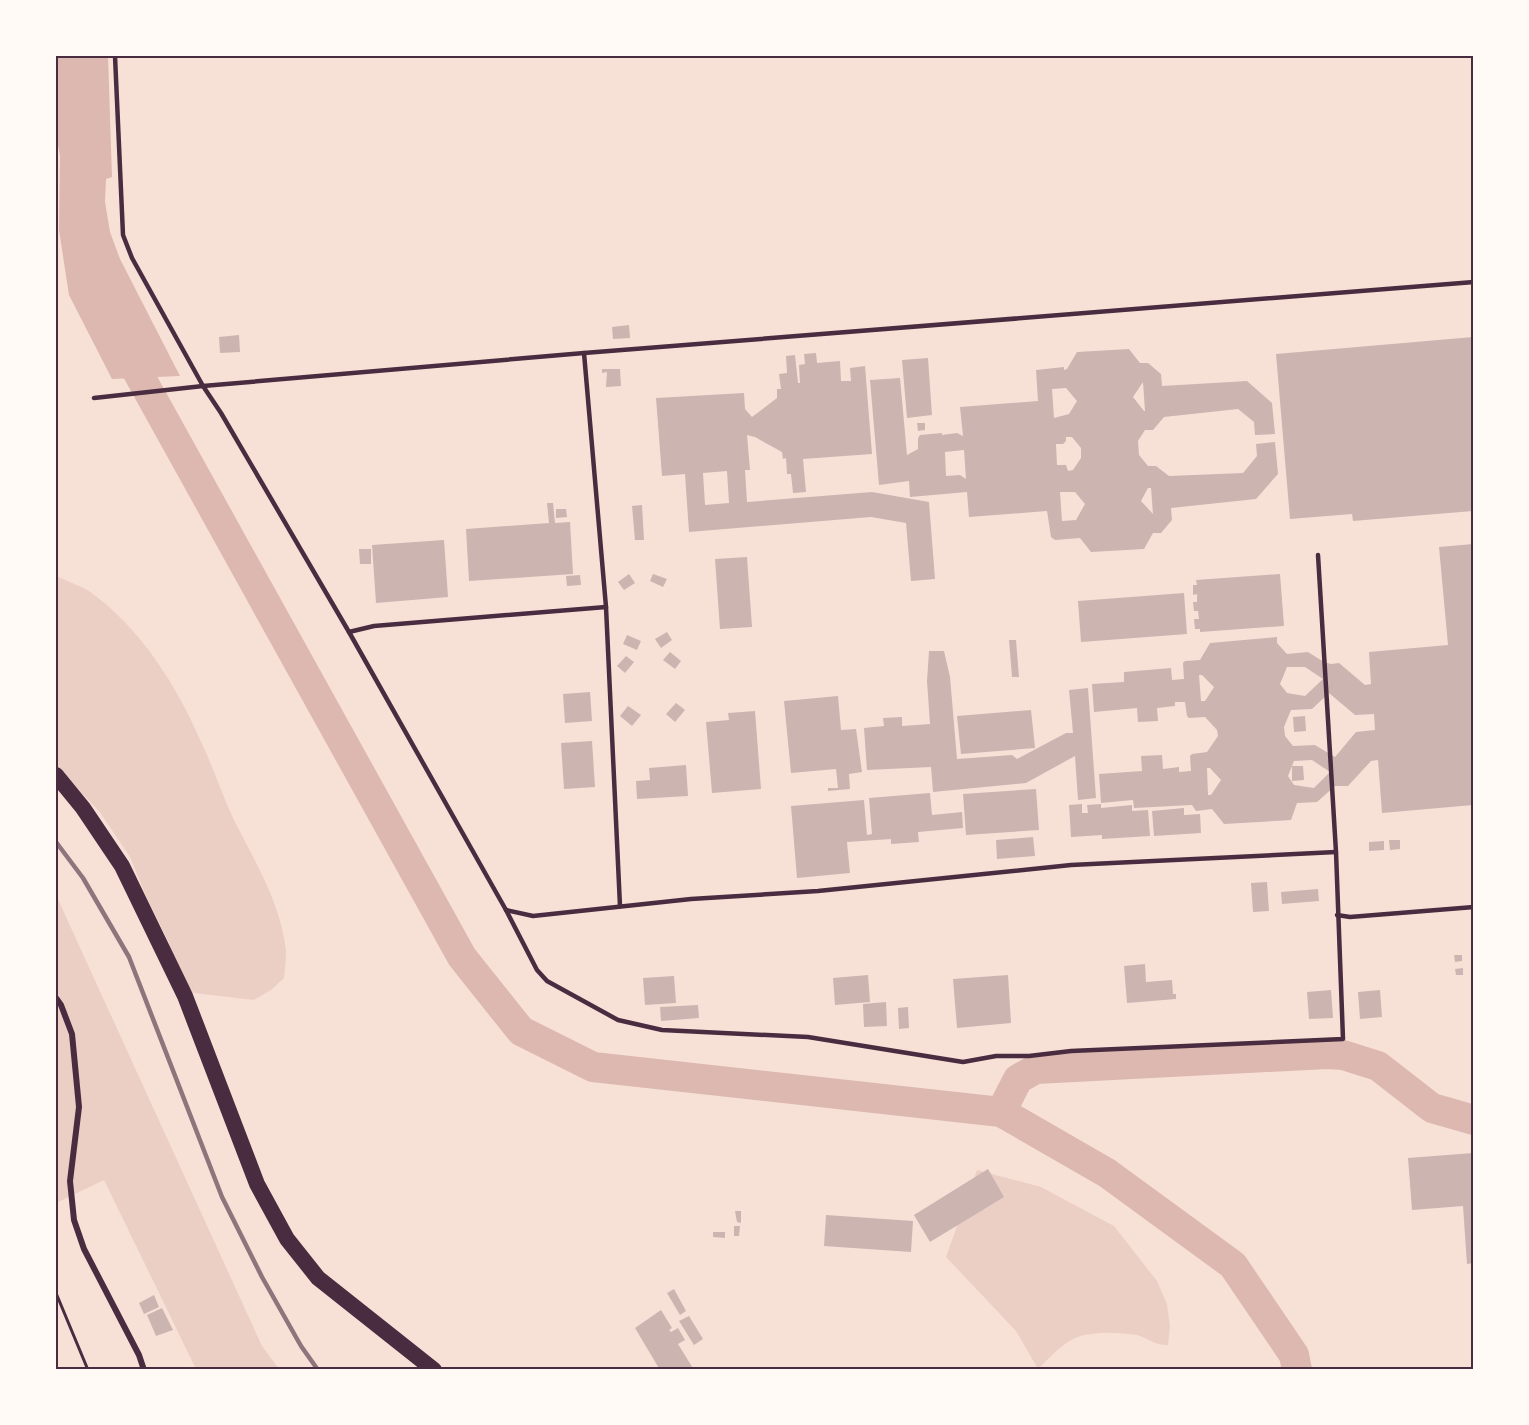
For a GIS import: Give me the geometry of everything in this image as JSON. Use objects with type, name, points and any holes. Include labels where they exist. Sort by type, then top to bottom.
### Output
[{"type":"highway","points":[[56,774],[83,808],[122,866],[185,996],[256,1184],[287,1239],[318,1278],[434,1370]]},
{"type":"street","points":[[56,998],[72,1034],[79,1107],[70,1181],[74,1220],[84,1249],[144,1370]]},
{"type":"lane","points":[[115,56],[123,235],[132,258],[203,386],[221,412],[349,632],[506,910],[537,970],[547,981],[618,1020],[662,1029],[808,1037],[963,1062],[996,1056],[1029,1056],[1071,1051],[1343,1039],[1336,852],[1318,555]]},
{"type":"lane","points":[[94,398],[203,386],[584,353],[1473,282]]},
{"type":"lane","points":[[584,353],[606,607],[620,906]]},
{"type":"lane","points":[[349,632],[374,626],[606,607]]},
{"type":"lane","points":[[506,910],[532,916],[691,899],[818,891],[1071,865],[1336,852]]},
{"type":"lane","points":[[1337,915],[1350,917],[1473,907]]},
{"type":"path","points":[[56,1293],[87,1370]]},
{"type":"shaded area","points":[[56,56],[108,56],[112,177],[106,179],[105,202],[110,232],[120,259],[180,376],[112,379],[69,295],[59,230],[60,156],[56,133]]},
{"type":"shaded area","points":[[56,576],[89,591],[125,622],[156,660],[192,722],[230,811],[266,883],[283,933],[286,951],[284,978],[271,990],[254,1000],[194,993],[176,973],[169,943],[130,857],[99,811],[56,770]]},
{"type":"shaded area","points":[[56,895],[262,1346],[279,1369],[196,1369],[104,1180],[56,1203]]},
{"type":"shaded area","points":[[977,1170],[1041,1187],[1114,1226],[1157,1281],[1167,1304],[1170,1326],[1168,1345],[1130,1334],[1089,1334],[1065,1344],[1038,1369],[1016,1331],[946,1257]]},
{"type":"building","points":[[629,325],[630,338],[613,339],[612,327]]},
{"type":"building","points":[[239,335],[240,352],[220,353],[219,337]]},
{"type":"building","points":[[1473,337],[1473,511],[1353,521],[1352,514],[1290,519],[1276,354]]},
{"type":"building","points":[[1129,349],[1140,363],[1148,363],[1161,374],[1162,386],[1247,381],[1272,403],[1275,434],[1255,435],[1254,422],[1238,409],[1164,417],[1153,430],[1145,430],[1138,441],[1139,455],[1148,466],[1156,466],[1169,476],[1243,473],[1257,456],[1256,444],[1275,442],[1278,474],[1256,499],[1171,508],[1172,520],[1161,533],[1153,533],[1144,549],[1091,552],[1080,538],[1055,540],[1051,537],[1047,511],[969,517],[967,492],[910,497],[909,481],[879,485],[870,380],[900,378],[907,455],[918,449],[920,435],[957,433],[963,436],[960,407],[1038,401],[1036,370],[1064,367],[1064,370],[1067,369],[1077,352]],"holes":[[[1143,382],[1145,411],[1144,411],[1133,397]],[[1066,388],[1077,401],[1069,414],[1054,418],[1052,389]],[[1066,437],[1072,437],[1081,448],[1081,458],[1073,470],[1068,471],[1066,465],[1057,465],[1056,444],[1063,444]],[[964,450],[966,479],[960,475],[946,476],[945,452]],[[1148,488],[1151,488],[1153,514],[1141,501]],[[1060,492],[1075,492],[1085,504],[1076,520],[1062,521]]]},
{"type":"building","points":[[816,353],[817,363],[840,361],[841,381],[851,381],[850,368],[865,366],[872,454],[803,459],[806,492],[793,493],[791,474],[787,474],[786,458],[783,459],[782,452],[747,435],[750,470],[745,470],[747,502],[872,492],[929,502],[935,579],[911,581],[906,523],[871,517],[689,532],[685,474],[662,476],[656,398],[744,393],[745,409],[752,417],[777,398],[777,389],[781,389],[779,374],[787,373],[786,356],[795,355],[798,383],[800,383],[799,365],[805,364],[804,354]],"holes":[[[727,471],[729,503],[705,505],[703,473]]]},
{"type":"building","points":[[928,358],[932,415],[907,418],[902,360]]},
{"type":"building","points":[[602,369],[620,369],[621,386],[606,387],[607,372],[602,373]]},
{"type":"building","points":[[917,423],[925,423],[925,430],[918,431]]},
{"type":"building","points":[[547,503],[553,503],[555,523],[570,522],[573,574],[469,581],[466,529],[549,523]]},
{"type":"building","points":[[642,505],[644,540],[635,540],[632,506]]},
{"type":"building","points":[[556,509],[566,509],[567,517],[556,518]]},
{"type":"building","points":[[444,540],[448,597],[376,603],[372,545]]},
{"type":"building","points":[[1473,544],[1473,805],[1382,813],[1378,760],[1371,761],[1348,786],[1335,786],[1317,802],[1297,803],[1291,820],[1224,824],[1212,809],[1196,811],[1192,805],[1134,808],[1133,800],[1101,803],[1099,774],[1142,771],[1141,756],[1162,755],[1163,769],[1179,767],[1179,772],[1191,771],[1190,756],[1207,752],[1218,736],[1217,730],[1205,717],[1189,718],[1187,716],[1185,702],[1175,702],[1175,706],[1157,708],[1158,721],[1138,722],[1137,708],[1094,712],[1092,684],[1124,682],[1124,672],[1171,668],[1172,680],[1184,679],[1183,663],[1200,660],[1210,643],[1277,637],[1277,643],[1287,654],[1308,652],[1324,662],[1339,663],[1365,685],[1371,684],[1369,652],[1448,645],[1439,547]],"holes":[[[1287,667],[1305,667],[1323,679],[1305,696],[1287,693],[1280,684]],[[1199,675],[1202,675],[1214,687],[1205,701],[1201,701]],[[1329,693],[1355,715],[1374,714],[1375,730],[1356,732],[1335,757],[1315,745],[1293,746],[1285,736],[1284,727],[1291,710],[1312,709]],[[1312,760],[1330,772],[1314,788],[1294,785],[1288,776],[1294,761]],[[1207,768],[1210,768],[1221,780],[1211,795],[1208,795]]]},
{"type":"building","points":[[359,549],[371,549],[371,564],[360,564]]},
{"type":"building","points":[[747,557],[752,627],[720,629],[715,559]]},
{"type":"building","points":[[629,574],[635,583],[624,590],[618,582]]},
{"type":"building","points":[[653,574],[667,579],[663,587],[650,581]]},
{"type":"building","points":[[1280,574],[1284,626],[1200,632],[1200,629],[1195,629],[1194,619],[1199,619],[1198,611],[1194,611],[1193,602],[1197,602],[1197,594],[1193,595],[1193,585],[1197,585],[1196,580]]},
{"type":"building","points":[[580,575],[581,585],[567,586],[566,576]]},
{"type":"building","points":[[1184,593],[1187,634],[1081,642],[1078,601]]},
{"type":"building","points":[[667,632],[672,640],[661,648],[655,639]]},
{"type":"building","points":[[627,635],[641,641],[637,650],[623,644]]},
{"type":"building","points":[[1009,640],[1016,640],[1019,677],[1012,677]]},
{"type":"building","points":[[929,651],[944,651],[950,677],[957,759],[1012,755],[1017,759],[1066,733],[1073,733],[1069,690],[1088,688],[1096,798],[1078,800],[1075,756],[1026,783],[933,792],[931,767],[867,770],[864,728],[884,726],[883,718],[902,717],[902,726],[930,724],[927,681]]},
{"type":"building","points":[[670,652],[681,661],[675,669],[663,660]]},
{"type":"building","points":[[626,656],[634,662],[625,673],[617,666]]},
{"type":"building","points":[[590,692],[592,721],[565,723],[563,694]]},
{"type":"building","points":[[838,696],[841,730],[856,729],[862,772],[849,774],[850,789],[828,791],[828,788],[838,788],[836,769],[791,773],[784,701]]},
{"type":"building","points":[[676,703],[685,710],[675,722],[666,714]]},
{"type":"building","points":[[628,706],[641,715],[632,726],[620,716]]},
{"type":"building","points":[[1031,710],[1035,748],[961,754],[957,716]]},
{"type":"building","points":[[755,711],[761,789],[712,793],[706,722],[729,720],[728,713]]},
{"type":"building","points":[[1305,716],[1306,731],[1294,732],[1293,717]]},
{"type":"building","points":[[592,741],[595,787],[564,789],[561,743]]},
{"type":"building","points":[[686,765],[688,796],[637,799],[636,781],[650,780],[649,768]]},
{"type":"building","points":[[1292,766],[1303,766],[1304,780],[1292,781]]},
{"type":"building","points":[[1036,789],[1039,830],[966,835],[963,794]]},
{"type":"building","points":[[930,793],[932,815],[962,812],[963,828],[918,832],[919,842],[891,844],[891,839],[847,842],[850,873],[797,878],[791,806],[864,800],[867,835],[872,834],[869,798]]},
{"type":"building","points":[[1082,804],[1082,813],[1088,813],[1087,805],[1101,804],[1101,808],[1132,805],[1132,811],[1148,810],[1150,836],[1102,839],[1102,835],[1071,837],[1069,805]]},
{"type":"building","points":[[1184,808],[1184,815],[1200,814],[1201,833],[1154,836],[1152,811]]},
{"type":"building","points":[[1033,837],[1035,856],[997,859],[996,840]]},
{"type":"building","points":[[1389,840],[1400,840],[1400,849],[1390,850]]},
{"type":"building","points":[[1384,841],[1384,850],[1369,851],[1369,842]]},
{"type":"building","points":[[1267,882],[1269,911],[1253,912],[1251,883]]},
{"type":"building","points":[[1318,889],[1319,901],[1282,904],[1281,892]]},
{"type":"building","points":[[1454,955],[1462,955],[1462,961],[1455,962]]},
{"type":"building","points":[[1145,964],[1146,982],[1172,980],[1173,994],[1176,994],[1176,999],[1127,1003],[1124,966]]},
{"type":"building","points":[[1463,968],[1463,975],[1456,975],[1455,969]]},
{"type":"building","points":[[868,975],[870,1002],[835,1005],[833,978]]},
{"type":"building","points":[[1008,975],[1011,1023],[957,1028],[953,979]]},
{"type":"building","points":[[674,976],[676,1003],[645,1005],[643,978]]},
{"type":"building","points":[[1331,990],[1333,1018],[1309,1019],[1307,992]]},
{"type":"building","points":[[1380,990],[1382,1017],[1360,1019],[1358,992]]},
{"type":"building","points":[[886,1002],[887,1026],[864,1027],[863,1004]]},
{"type":"building","points":[[698,1005],[699,1018],[661,1021],[660,1007]]},
{"type":"building","points":[[908,1007],[909,1028],[899,1029],[898,1008]]},
{"type":"building","points":[[1473,1153],[1473,1263],[1467,1264],[1463,1206],[1412,1210],[1408,1158]]},
{"type":"building","points":[[988,1169],[1004,1197],[930,1242],[914,1215]]},
{"type":"building","points":[[735,1211],[741,1211],[741,1223],[737,1222]]},
{"type":"building","points":[[826,1215],[913,1221],[911,1252],[824,1246]]},
{"type":"building","points":[[734,1226],[740,1226],[739,1236],[734,1236]]},
{"type":"building","points":[[713,1232],[725,1232],[725,1238],[713,1237]]},
{"type":"building","points":[[674,1289],[686,1311],[680,1315],[667,1293]]},
{"type":"building","points":[[154,1295],[159,1307],[144,1314],[139,1303]]},
{"type":"building","points":[[162,1308],[173,1330],[156,1336],[147,1315]]},
{"type":"building","points":[[661,1310],[672,1328],[669,1330],[671,1332],[678,1328],[685,1340],[678,1344],[694,1370],[660,1370],[635,1328]]},
{"type":"building","points":[[689,1316],[703,1339],[694,1345],[679,1321]]},
{"type":"waterway","points":[[132,362],[462,957],[521,1031],[593,1067],[1001,1112],[1107,1173],[1233,1265],[1294,1355],[1297,1370]]},
{"type":"waterway","points":[[1001,1112],[1018,1079],[1036,1069],[1327,1054],[1343,1055],[1378,1066],[1432,1108],[1474,1120]]},
{"type":"railway","points":[[56,842],[83,878],[129,957],[222,1197],[262,1277],[301,1346],[318,1370]]}]
